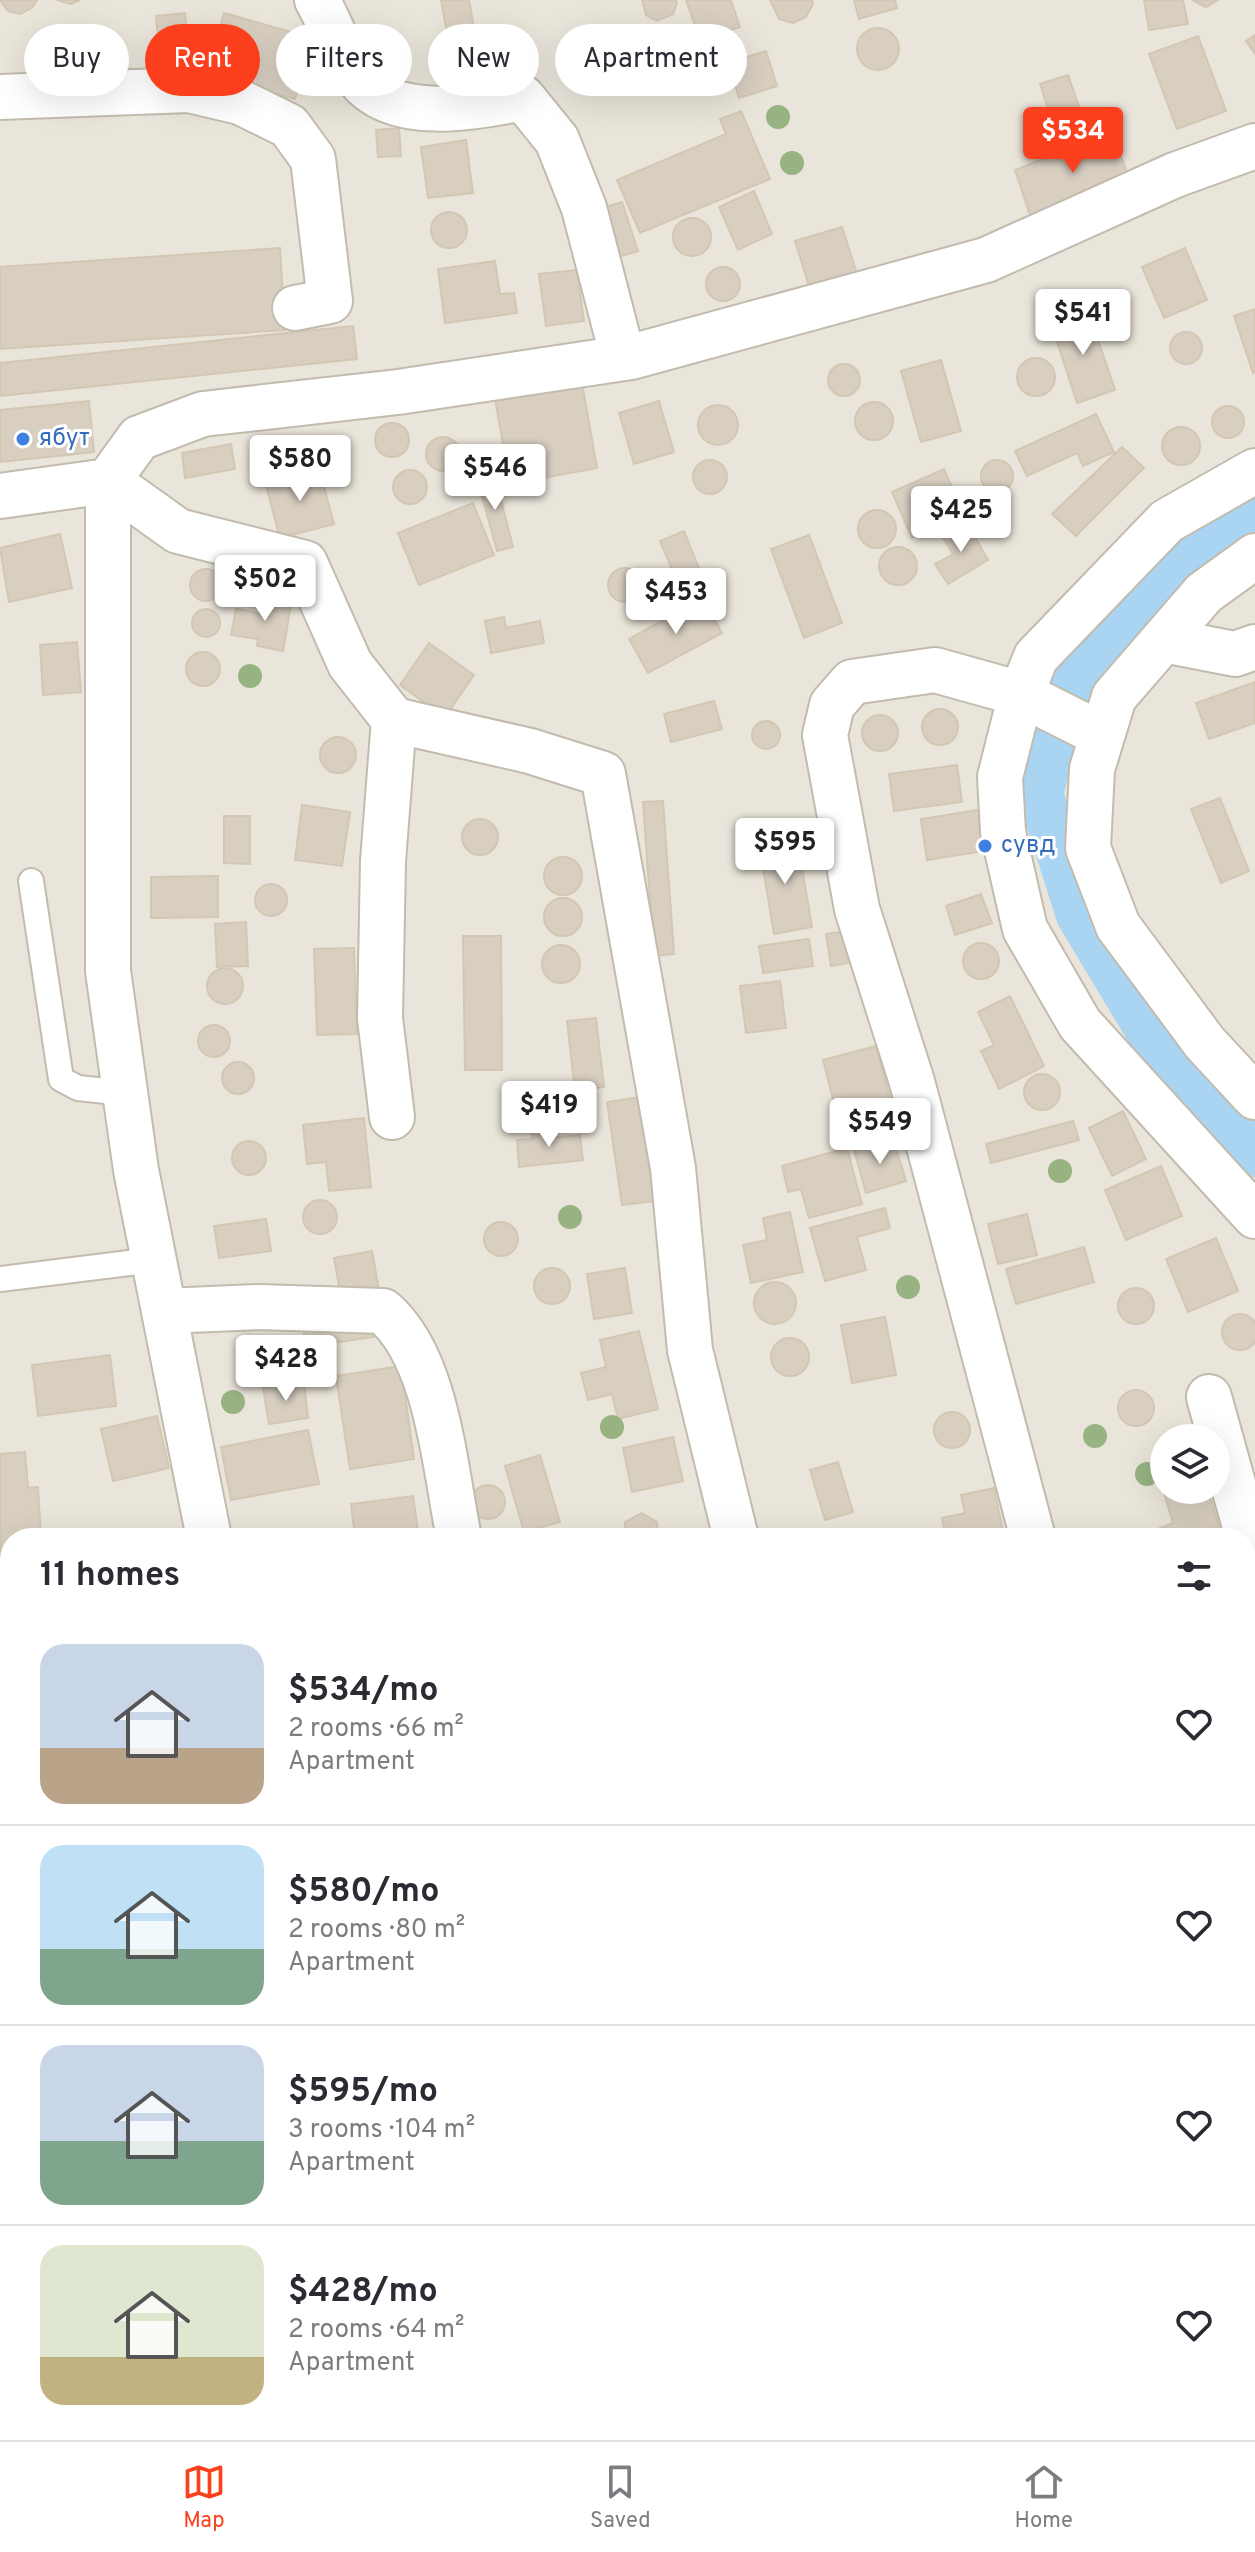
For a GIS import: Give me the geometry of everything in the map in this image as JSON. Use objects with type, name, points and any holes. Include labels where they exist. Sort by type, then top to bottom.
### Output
[{"type":"street","points":[[317,0],[358,78],[384,101],[456,110],[523,98],[557,140],[584,208],[623,358]]},
{"type":"street","points":[[0,97],[189,90],[240,102],[289,126],[313,159],[330,301],[295,308]]},
{"type":"street","points":[[207,1528],[153,1260],[108,971],[108,481],[139,438],[203,414],[398,392],[623,358],[986,260],[1175,175],[1255,146]]},
{"type":"street","points":[[1255,471],[1167,521],[1036,657],[1000,777],[1003,832],[1025,929],[1080,1024],[1255,1216]]},
{"type":"street","points":[[0,496],[108,481],[178,531],[305,563],[350,664],[394,720],[530,751],[603,774],[673,1168],[690,1350],[734,1528]]},
{"type":"street","points":[[1255,556],[1204,593],[1114,697],[1096,730],[1088,848],[1118,926],[1205,1043],[1255,1097]]},
{"type":"street","points":[[1163,640],[1235,654],[1255,647]]},
{"type":"street","points":[[1030,1528],[912,1082],[857,909],[825,735],[832,705],[852,682],[935,670],[1025,696],[1096,730]]},
{"type":"street","points":[[392,1117],[380,1018],[383,861],[394,720]]},
{"type":"street","points":[[164,1311],[259,1307],[383,1311],[395,1321],[428,1387],[457,1528]]},
{"type":"street","points":[[1209,1397],[1245,1528]]},
{"type":"lane","points":[[31,881],[61,1079],[78,1088],[125,1093]]},
{"type":"lane","points":[[0,1279],[153,1260]]},
{"type":"shaded area","points":[[0,0],[1255,0],[1255,1528],[0,1528]]},
{"type":"building","points":[[0,0],[37,0],[32,8],[20,14],[8,11]]},
{"type":"building","points":[[57,0],[80,0],[71,4]]},
{"type":"building","points":[[441,0],[469,0],[473,24],[445,24]]},
{"type":"building","points":[[642,0],[676,0],[677,3],[673,14],[657,21],[646,15]]},
{"type":"building","points":[[686,0],[731,0],[739,24],[694,24]]},
{"type":"building","points":[[770,0],[812,0],[813,4],[806,17],[793,23],[779,19]]},
{"type":"building","points":[[854,0],[895,0],[897,8],[859,19]]},
{"type":"building","points":[[1144,0],[1183,0],[1188,24],[1149,30]]},
{"type":"building","points":[[1192,0],[1218,0],[1206,7]]},
{"type":"building","points":[[185,13],[186,24],[157,24],[156,16]]},
{"type":"building","points":[[224,13],[276,28],[276,94],[260,89],[260,24],[221,24]]},
{"type":"building","points":[[878,28],[893,34],[899,49],[893,64],[878,70],[863,64],[857,49],[863,34]]},
{"type":"building","points":[[1255,35],[1255,54],[1246,41]]},
{"type":"building","points":[[1198,36],[1226,111],[1177,129],[1149,54]]},
{"type":"building","points":[[766,51],[777,86],[747,95],[747,57]]},
{"type":"building","points":[[1068,75],[1084,121],[1055,130],[1040,84]]},
{"type":"building","points":[[741,111],[770,179],[640,233],[617,180],[726,134],[720,119]]},
{"type":"building","points":[[399,128],[401,156],[378,157],[376,130]]},
{"type":"building","points":[[1111,132],[1131,182],[1031,218],[1015,170]]},
{"type":"building","points":[[466,140],[473,193],[428,198],[421,147]]},
{"type":"building","points":[[754,191],[772,234],[738,250],[719,207]]},
{"type":"building","points":[[622,202],[638,251],[608,260],[593,211]]},
{"type":"building","points":[[449,212],[461,218],[467,230],[461,242],[449,248],[437,242],[431,230],[437,218]]},
{"type":"building","points":[[692,218],[706,223],[711,237],[706,251],[692,256],[678,251],[673,237],[678,223]]},
{"type":"building","points":[[842,227],[857,274],[810,289],[795,241]]},
{"type":"building","points":[[280,248],[285,330],[0,349],[0,267]]},
{"type":"building","points":[[1185,248],[1207,300],[1164,318],[1142,267]]},
{"type":"building","points":[[495,261],[500,294],[514,293],[517,313],[445,323],[438,269]]},
{"type":"building","points":[[723,267],[735,272],[740,284],[735,296],[723,301],[711,296],[706,284],[711,272]]},
{"type":"building","points":[[577,270],[584,321],[546,326],[539,274]]},
{"type":"building","points":[[1255,309],[1255,372],[1253,373],[1234,316]]},
{"type":"building","points":[[1088,310],[1115,390],[1077,403],[1051,323]]},
{"type":"building","points":[[353,326],[357,359],[0,396],[0,363]]},
{"type":"building","points":[[1186,332],[1197,337],[1202,348],[1197,359],[1186,364],[1175,359],[1170,348],[1175,337]]},
{"type":"building","points":[[1036,358],[1049,364],[1055,377],[1049,390],[1036,396],[1023,390],[1017,377],[1023,364]]},
{"type":"building","points":[[941,360],[961,431],[921,442],[901,371]]},
{"type":"building","points":[[844,364],[855,369],[860,380],[855,391],[844,396],[833,391],[828,380],[833,369]]},
{"type":"building","points":[[582,383],[597,468],[510,484],[495,399]]},
{"type":"building","points":[[89,401],[94,452],[0,462],[0,410]]},
{"type":"building","points":[[659,401],[674,452],[634,464],[619,413]]},
{"type":"building","points":[[874,402],[887,408],[893,421],[887,434],[874,440],[861,434],[855,421],[861,408]]},
{"type":"building","points":[[718,405],[732,411],[738,425],[732,439],[718,445],[704,439],[698,425],[704,411]]},
{"type":"building","points":[[1228,406],[1239,411],[1244,422],[1239,433],[1228,438],[1217,433],[1212,422],[1217,411]]},
{"type":"building","points":[[1096,414],[1114,452],[1083,466],[1077,453],[1027,476],[1015,451]]},
{"type":"building","points":[[392,423],[404,428],[409,440],[404,452],[392,457],[380,452],[375,440],[380,428]]},
{"type":"building","points":[[1181,427],[1194,433],[1200,446],[1194,459],[1181,465],[1168,459],[1162,446],[1168,433]]},
{"type":"building","points":[[443,437],[455,442],[460,454],[455,466],[443,471],[431,466],[426,454],[431,442]]},
{"type":"building","points":[[231,444],[235,469],[185,478],[182,453]]},
{"type":"building","points":[[1122,447],[1144,468],[1076,536],[1052,514]]},
{"type":"building","points":[[710,460],[722,465],[727,477],[722,489],[710,494],[698,489],[693,477],[698,465]]},
{"type":"building","points":[[997,460],[1008,465],[1013,476],[1008,487],[997,492],[986,487],[981,476],[986,465]]},
{"type":"building","points":[[319,468],[334,524],[280,538],[265,482]]},
{"type":"building","points":[[944,469],[964,515],[912,538],[892,492]]},
{"type":"building","points":[[410,470],[422,475],[427,487],[422,499],[410,504],[398,499],[393,487],[398,475]]},
{"type":"building","points":[[494,473],[513,547],[497,551],[477,478]]},
{"type":"building","points":[[473,503],[494,555],[419,585],[398,533]]},
{"type":"building","points":[[877,510],[890,516],[896,529],[890,542],[877,548],[864,542],[858,529],[864,516]]},
{"type":"building","points":[[967,523],[988,560],[948,584],[935,564],[953,554],[943,538]]},
{"type":"building","points":[[684,531],[705,584],[682,593],[660,541]]},
{"type":"building","points":[[60,534],[72,588],[9,602],[0,548]]},
{"type":"building","points":[[809,535],[842,623],[804,638],[771,549]]},
{"type":"building","points":[[898,547],[911,553],[917,566],[911,579],[898,585],[885,579],[879,566],[885,553]]},
{"type":"building","points":[[625,568],[637,573],[642,585],[637,597],[625,602],[613,597],[608,585],[613,573]]},
{"type":"building","points":[[206,569],[218,573],[222,585],[218,597],[206,601],[194,597],[190,585],[194,573]]},
{"type":"building","points":[[268,594],[292,599],[283,651],[257,646],[258,639],[231,635],[236,609],[264,614]]},
{"type":"building","points":[[703,598],[722,633],[648,673],[629,639]]},
{"type":"building","points":[[206,609],[216,613],[220,623],[216,633],[206,637],[196,633],[192,623],[196,613]]},
{"type":"building","points":[[504,617],[506,628],[540,621],[544,643],[491,653],[485,621]]},
{"type":"building","points":[[77,642],[81,692],[43,695],[40,645]]},
{"type":"building","points":[[429,643],[474,675],[445,717],[400,685]]},
{"type":"building","points":[[203,652],[215,657],[220,669],[215,681],[203,686],[191,681],[186,669],[191,657]]},
{"type":"building","points":[[1255,682],[1255,723],[1209,739],[1196,703]]},
{"type":"building","points":[[714,701],[722,729],[671,742],[664,714]]},
{"type":"building","points":[[940,709],[953,714],[958,727],[953,740],[940,745],[927,740],[922,727],[927,714]]},
{"type":"building","points":[[880,715],[893,720],[898,733],[893,746],[880,751],[867,746],[862,733],[867,720]]},
{"type":"building","points":[[766,721],[776,725],[780,735],[776,745],[766,749],[756,745],[752,735],[756,725]]},
{"type":"building","points":[[338,737],[351,742],[356,755],[351,768],[338,773],[325,768],[320,755],[325,742]]},
{"type":"building","points":[[957,765],[962,802],[894,811],[889,774]]},
{"type":"building","points":[[1220,798],[1249,871],[1221,883],[1191,809]]},
{"type":"building","points":[[663,801],[674,954],[654,956],[643,802]]},
{"type":"building","points":[[302,805],[350,812],[342,866],[295,860]]},
{"type":"building","points":[[984,809],[990,850],[927,860],[921,819]]},
{"type":"building","points":[[224,816],[250,816],[250,864],[224,863]]},
{"type":"building","points":[[480,819],[493,824],[498,837],[493,850],[480,855],[467,850],[462,837],[467,824]]},
{"type":"building","points":[[797,838],[812,927],[774,934],[759,844]]},
{"type":"building","points":[[563,857],[576,863],[582,876],[576,889],[563,895],[550,889],[544,876],[550,863]]},
{"type":"building","points":[[218,876],[218,917],[151,918],[151,877]]},
{"type":"building","points":[[271,884],[282,889],[287,900],[282,911],[271,916],[260,911],[255,900],[260,889]]},
{"type":"building","points":[[981,894],[992,923],[955,935],[946,906]]},
{"type":"building","points":[[563,898],[576,904],[582,917],[576,930],[563,936],[550,930],[544,917],[550,904]]},
{"type":"building","points":[[246,922],[248,966],[217,967],[215,924]]},
{"type":"building","points":[[847,931],[853,962],[831,966],[826,934]]},
{"type":"building","points":[[463,936],[501,936],[502,1070],[465,1070]]},
{"type":"building","points":[[809,939],[813,966],[763,973],[759,946]]},
{"type":"building","points":[[981,943],[993,949],[999,961],[993,973],[981,979],[969,973],[963,961],[969,949]]},
{"type":"building","points":[[561,945],[574,951],[580,964],[574,977],[561,983],[548,977],[542,964],[548,951]]},
{"type":"building","points":[[354,948],[357,1034],[317,1035],[314,949]]},
{"type":"building","points":[[225,968],[238,973],[243,986],[238,999],[225,1004],[212,999],[207,986],[212,973]]},
{"type":"building","points":[[780,981],[786,1028],[746,1033],[740,986]]},
{"type":"building","points":[[1010,996],[1044,1066],[999,1089],[981,1051],[994,1045],[978,1012]]},
{"type":"building","points":[[596,1018],[604,1087],[575,1091],[567,1021]]},
{"type":"building","points":[[214,1025],[226,1029],[230,1041],[226,1053],[214,1057],[202,1053],[198,1041],[202,1029]]},
{"type":"building","points":[[876,1046],[895,1116],[841,1130],[823,1060]]},
{"type":"building","points":[[238,1062],[249,1067],[254,1078],[249,1089],[238,1094],[227,1089],[222,1078],[227,1067]]},
{"type":"building","points":[[1042,1074],[1055,1079],[1060,1092],[1055,1105],[1042,1110],[1029,1105],[1024,1092],[1029,1079]]},
{"type":"building","points":[[641,1097],[656,1201],[622,1205],[607,1102]]},
{"type":"building","points":[[1123,1111],[1146,1159],[1112,1176],[1089,1128]]},
{"type":"building","points":[[364,1118],[371,1187],[329,1191],[326,1162],[307,1164],[303,1125]]},
{"type":"building","points":[[1073,1121],[1079,1140],[991,1163],[986,1144]]},
{"type":"building","points":[[546,1128],[547,1138],[580,1135],[583,1160],[519,1167],[517,1140],[532,1139],[531,1129]]},
{"type":"building","points":[[893,1138],[906,1181],[866,1193],[854,1150]]},
{"type":"building","points":[[249,1141],[261,1146],[266,1158],[261,1170],[249,1175],[237,1170],[232,1158],[237,1146]]},
{"type":"building","points":[[847,1148],[862,1204],[809,1218],[801,1189],[788,1192],[782,1166]]},
{"type":"building","points":[[1161,1166],[1182,1216],[1126,1240],[1105,1190]]},
{"type":"building","points":[[320,1200],[332,1205],[337,1217],[332,1229],[320,1234],[308,1229],[303,1217],[308,1205]]},
{"type":"building","points":[[885,1208],[890,1228],[857,1237],[866,1270],[825,1281],[810,1228]]},
{"type":"building","points":[[790,1212],[803,1272],[751,1283],[743,1245],[767,1240],[763,1218]]},
{"type":"building","points":[[1027,1214],[1037,1255],[998,1264],[988,1224]]},
{"type":"building","points":[[266,1219],[271,1251],[219,1258],[214,1226]]},
{"type":"building","points":[[501,1222],[513,1227],[518,1239],[513,1251],[501,1256],[489,1251],[484,1239],[489,1227]]},
{"type":"building","points":[[1216,1238],[1238,1291],[1188,1312],[1166,1259]]},
{"type":"building","points":[[1084,1247],[1094,1282],[1016,1304],[1006,1269]]},
{"type":"building","points":[[372,1251],[381,1301],[343,1308],[334,1258]]},
{"type":"building","points":[[552,1268],[565,1273],[570,1286],[565,1299],[552,1304],[539,1299],[534,1286],[539,1273]]},
{"type":"building","points":[[625,1268],[632,1313],[594,1319],[587,1274]]},
{"type":"building","points":[[775,1282],[790,1288],[796,1303],[790,1318],[775,1324],[760,1318],[754,1303],[760,1288]]},
{"type":"building","points":[[1136,1288],[1148,1294],[1154,1306],[1148,1318],[1136,1324],[1124,1318],[1118,1306],[1124,1294]]},
{"type":"building","points":[[376,1311],[380,1336],[306,1347],[302,1321]]},
{"type":"building","points":[[1240,1314],[1253,1319],[1256,1339],[1253,1345],[1240,1350],[1227,1345],[1222,1332],[1227,1319]]},
{"type":"building","points":[[885,1317],[896,1375],[852,1383],[841,1325]]},
{"type":"building","points":[[639,1331],[658,1409],[618,1419],[612,1394],[588,1400],[581,1373],[606,1367],[600,1340]]},
{"type":"building","points":[[790,1338],[804,1343],[809,1357],[804,1371],[790,1376],[776,1371],[771,1357],[776,1343]]},
{"type":"building","points":[[110,1355],[116,1406],[38,1416],[32,1365]]},
{"type":"building","points":[[401,1366],[414,1459],[350,1469],[336,1376]]},
{"type":"building","points":[[304,1382],[308,1418],[269,1424],[263,1388]]},
{"type":"building","points":[[1136,1390],[1149,1395],[1154,1408],[1149,1421],[1136,1426],[1123,1421],[1118,1408],[1123,1395]]},
{"type":"building","points":[[952,1412],[965,1417],[970,1430],[965,1443],[952,1448],[939,1443],[934,1430],[939,1417]]},
{"type":"building","points":[[157,1416],[169,1468],[113,1481],[101,1429]]},
{"type":"building","points":[[308,1430],[319,1484],[231,1500],[221,1447]]},
{"type":"building","points":[[673,1437],[683,1481],[632,1492],[623,1448]]},
{"type":"building","points":[[25,1452],[28,1488],[38,1487],[40,1528],[0,1528],[0,1454]]},
{"type":"building","points":[[540,1455],[560,1522],[538,1528],[523,1528],[505,1466]]},
{"type":"building","points":[[838,1462],[853,1512],[825,1520],[810,1470]]},
{"type":"building","points":[[488,1485],[500,1490],[505,1502],[500,1514],[488,1519],[476,1514],[471,1502],[476,1490]]},
{"type":"building","points":[[994,1488],[1002,1528],[944,1528],[942,1518],[965,1513],[961,1495]]},
{"type":"building","points":[[413,1496],[418,1528],[354,1528],[351,1504]]},
{"type":"building","points":[[1167,1504],[1212,1504],[1219,1527],[1160,1528],[1173,1523]]},
{"type":"building","points":[[642,1513],[657,1522],[658,1528],[625,1528],[625,1522]]},
{"type":"waterway","points":[[1255,508],[1165,566],[1069,690],[1040,793],[1079,915],[1166,1060],[1255,1154]]},
{"type":"place","name":"ябут","points":[[23,439]]},
{"type":"place","name":"сувд","points":[[985,846]]}]
